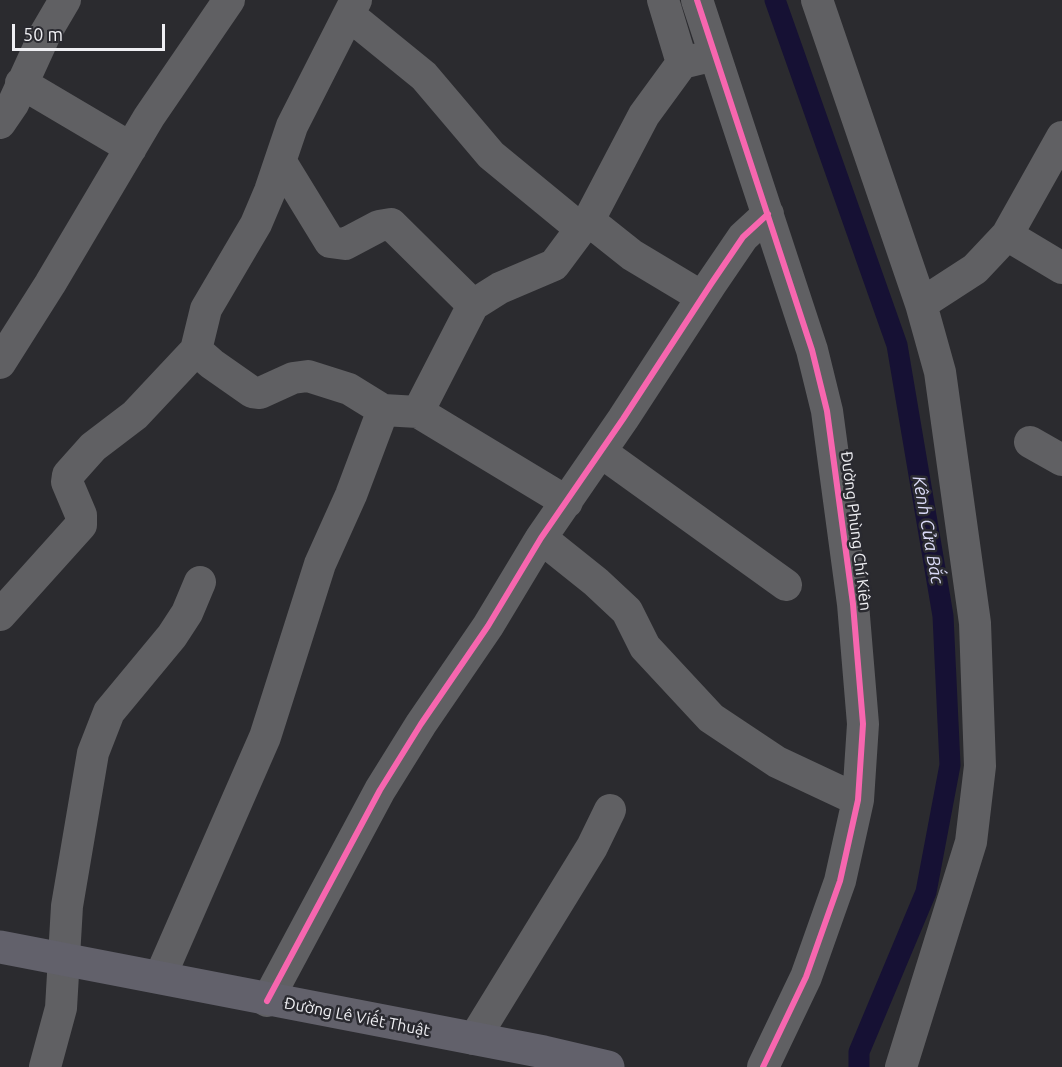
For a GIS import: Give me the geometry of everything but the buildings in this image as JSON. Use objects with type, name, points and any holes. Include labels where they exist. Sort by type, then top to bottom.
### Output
[{"type":"main road","name":"Đường Lê Viết Thuật","points":[[0,947],[160,977],[267,1001],[474,1039],[539,1060],[608,1067]]},
{"type":"street","points":[[0,123],[13,104],[21,83],[66,0]]},
{"type":"street","points":[[0,363],[131,148],[229,0]]},
{"type":"street","points":[[663,0],[682,63]]},
{"type":"street","name":"Đường Phùng Chí Kiên","points":[[697,0],[812,350],[827,411],[853,604],[863,724],[858,800],[840,881],[810,966],[763,1067]]},
{"type":"street","points":[[818,0],[921,304],[940,372],[975,623],[980,766],[971,842],[901,1067]]},
{"type":"street","points":[[0,615],[81,525],[81,515],[67,482],[68,475],[93,447],[135,415],[196,350],[206,309],[256,224],[281,162],[292,126],[352,7],[424,76],[500,163],[584,225],[702,297]]},
{"type":"street","points":[[418,412],[472,305],[500,288],[554,266],[584,225],[614,177],[644,115],[682,63],[715,55]]},
{"type":"street","points":[[21,83],[131,148]]},
{"type":"street","points":[[921,304],[975,269],[1007,235],[1062,137]]},
{"type":"street","points":[[281,162],[330,242],[345,244],[379,226],[391,224],[472,305]]},
{"type":"street","points":[[267,1001],[380,790],[488,626],[540,538],[601,452],[743,237],[768,214]]},
{"type":"street","points":[[1007,235],[1062,268]]},
{"type":"street","points":[[196,350],[252,392],[260,393],[293,378],[308,376],[349,389],[383,410],[418,412],[567,502]]},
{"type":"street","points":[[160,977],[265,737],[320,564],[351,495],[383,410]]},
{"type":"street","points":[[1030,442],[1062,460]]},
{"type":"street","points":[[601,452],[786,585]]},
{"type":"street","points":[[540,538],[596,582],[627,611],[645,647],[711,718],[777,762],[858,800]]},
{"type":"street","points":[[45,1067],[61,1008],[62,960],[67,906],[93,753],[109,712],[172,636],[200,582]]},
{"type":"street","points":[[474,1039],[592,848],[610,810]]},
{"type":"waterway","name":"Kênh Cửa Bắc","points":[[775,0],[897,345],[943,616],[950,765],[926,892],[859,1052],[859,1067]]},
{"type":"cycle path","points":[[697,0],[812,350],[827,411],[853,604],[863,724],[858,800],[840,881],[806,977],[763,1067]]},
{"type":"cycle path","points":[[267,1001],[380,790],[421,724],[488,626],[541,538],[623,419],[711,284],[743,237],[768,214]]}]
